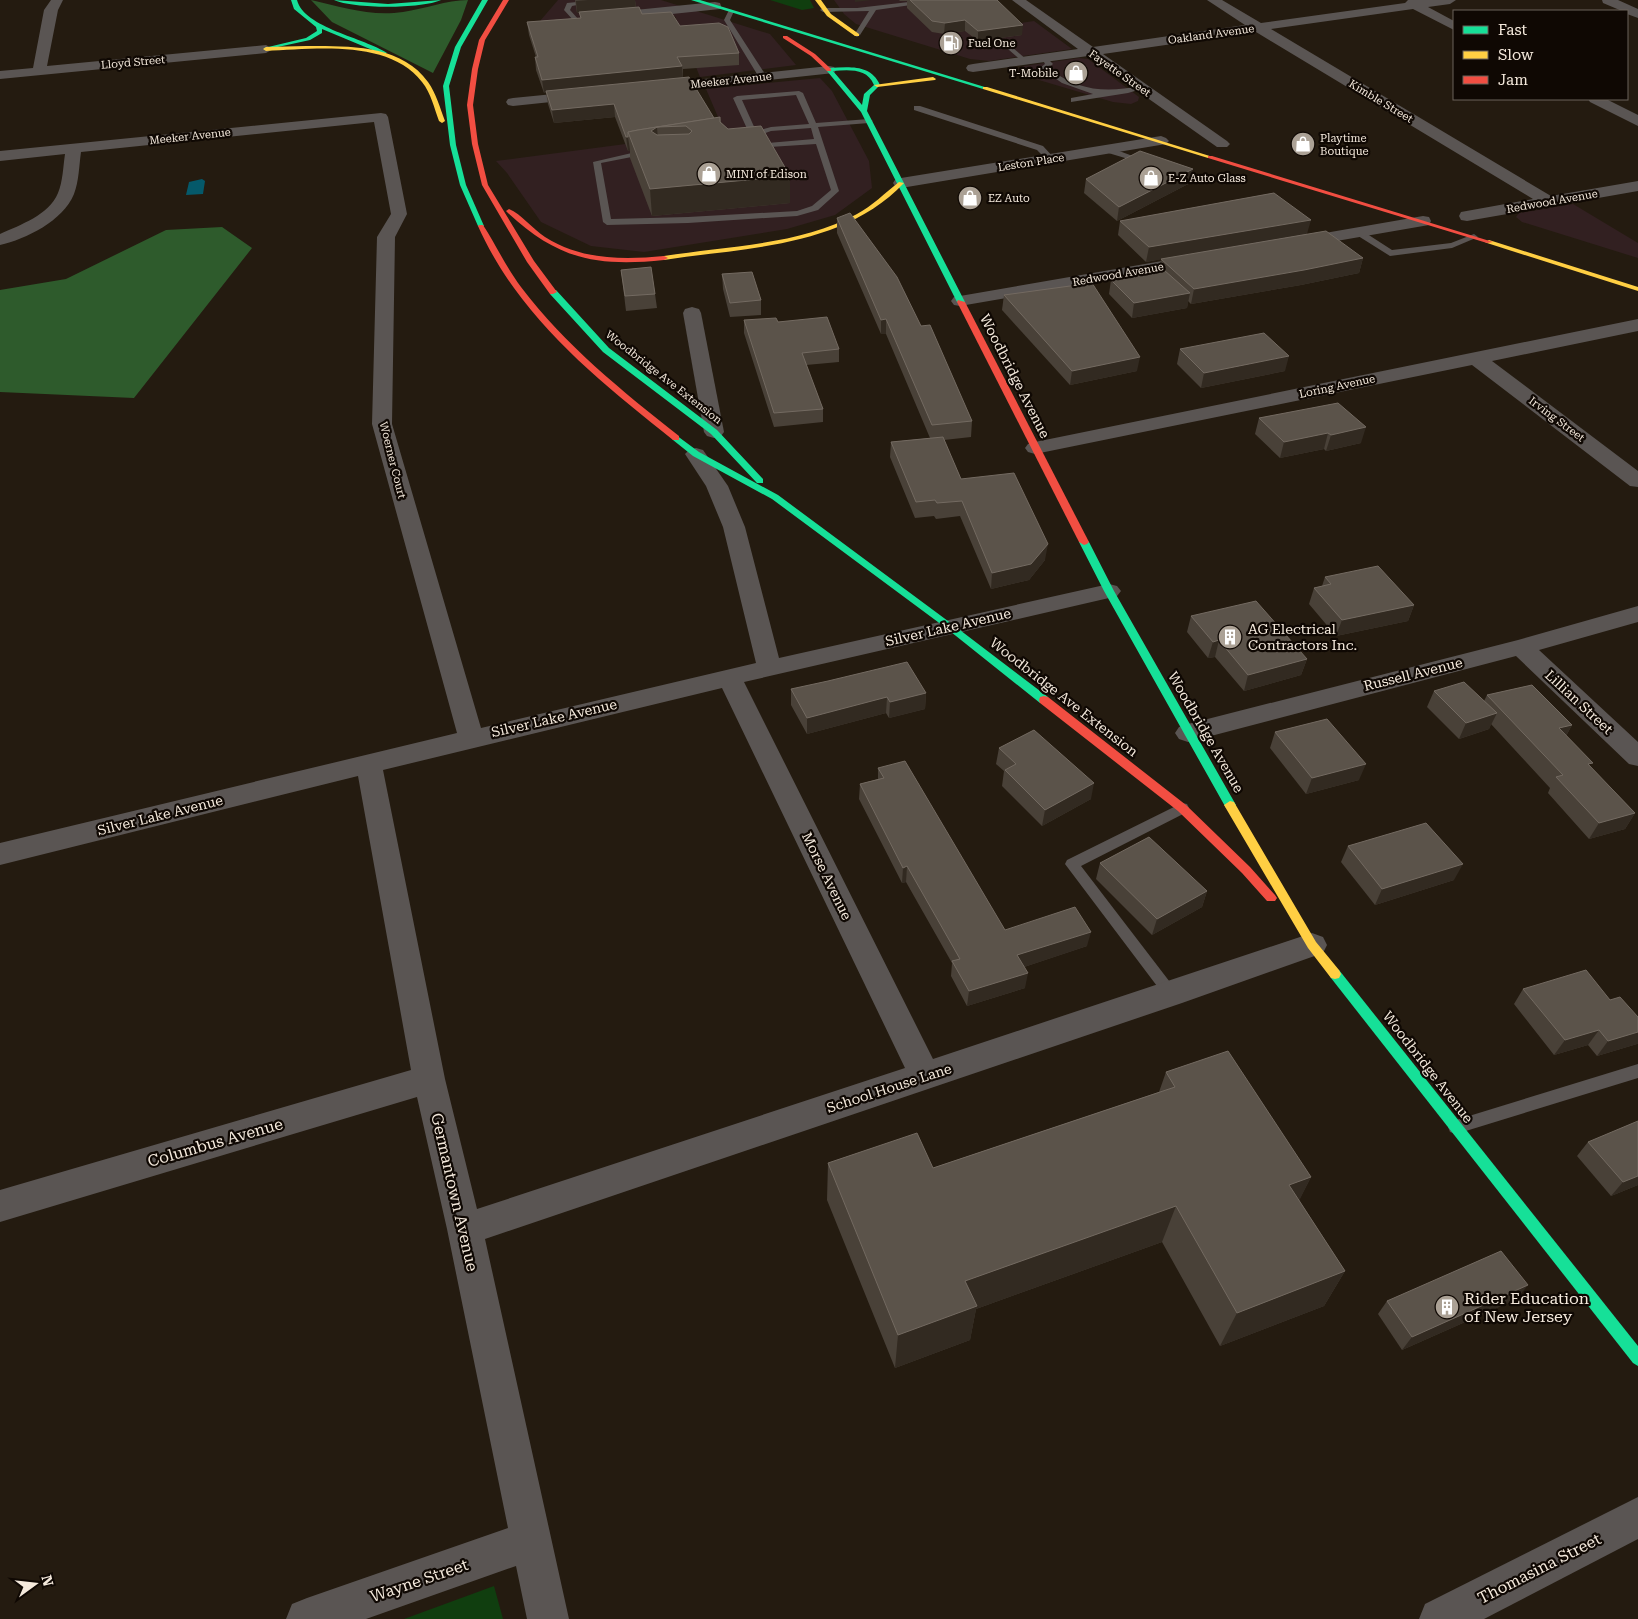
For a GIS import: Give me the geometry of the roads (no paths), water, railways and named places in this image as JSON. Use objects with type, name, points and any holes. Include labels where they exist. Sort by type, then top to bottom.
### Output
[{"type":"main road","points":[[294,0],[296,8],[319,26],[384,53],[410,67],[425,81],[453,145]]},
{"type":"main road","points":[[337,0],[354,4],[392,6],[438,0]]},
{"type":"main road","name":"Woodbridge Ave Extension","points":[[485,0],[458,47],[446,86],[453,145],[463,185],[488,243],[530,305],[605,381],[696,454],[775,497],[949,626],[1182,808],[1246,870],[1312,945]]},
{"type":"main road","name":"Woodbridge Ave Extension","points":[[506,0],[482,40],[475,69],[470,105],[475,144],[485,185],[531,262],[558,298],[606,350],[714,432],[775,497]]},
{"type":"main road","points":[[694,0],[1424,221],[1638,289]]},
{"type":"main road","points":[[820,5],[862,36]]},
{"type":"main road","name":"Woodbridge Avenue","points":[[751,18],[796,42],[813,55],[829,70],[867,116],[1109,591],[1188,732],[1312,945],[1638,1358]]},
{"type":"main road","points":[[820,23],[862,36]]},
{"type":"main road","points":[[266,49],[308,39],[320,32],[319,26]]},
{"type":"main road","points":[[266,49],[345,47],[384,53]]},
{"type":"main road","points":[[968,67],[1000,77]]},
{"type":"main road","points":[[829,70],[864,70],[873,74],[877,79],[877,85]]},
{"type":"main road","points":[[867,116],[867,94],[877,85],[927,79],[962,82]]},
{"type":"main road","points":[[1069,98],[1101,108]]},
{"type":"main road","points":[[1185,133],[1227,146]]},
{"type":"main road","points":[[485,185],[516,219],[539,237],[563,251],[585,258],[640,261],[805,236],[854,218],[901,184]]},
{"type":"main road","points":[[1462,215],[1495,225]]},
{"type":"street","points":[[39,71],[51,10],[57,0]]},
{"type":"street","name":"Fayette Street","points":[[1018,0],[1089,52],[1227,146]]},
{"type":"street","name":"Kimble Street","points":[[1213,0],[1549,202]]},
{"type":"street","name":"Oakland Avenue","points":[[968,67],[1089,52],[1410,3],[1450,0]]},
{"type":"street","points":[[1608,0],[1638,14]]},
{"type":"street","points":[[1410,3],[1453,25]]},
{"type":"street","points":[[558,21],[715,6]]},
{"type":"street","name":"Lloyd Street","points":[[0,75],[266,49]]},
{"type":"street","name":"Meeker Avenue","points":[[638,90],[829,70]]},
{"type":"street","points":[[513,102],[600,94]]},
{"type":"street","points":[[1597,100],[1638,121]]},
{"type":"street","name":"Meeker Avenue","points":[[0,156],[381,117]]},
{"type":"street","name":"Woerner Court","points":[[381,117],[399,214],[386,237],[382,424],[471,738]]},
{"type":"street","name":"Leston Place","points":[[901,184],[1161,141]]},
{"type":"street","points":[[0,240],[35,223],[60,204],[66,194],[74,148]]},
{"type":"street","name":"Redwood Avenue","points":[[1462,215],[1638,186]]},
{"type":"street","points":[[1281,246],[1424,221]]},
{"type":"street","name":"Redwood Avenue","points":[[960,301],[1213,258]]},
{"type":"street","points":[[692,313],[714,432]]},
{"type":"street","name":"Loring Avenue","points":[[1035,448],[1638,325]]},
{"type":"street","name":"Irving Street","points":[[1476,358],[1638,481]]},
{"type":"street","points":[[696,454],[716,486],[734,527],[769,668]]},
{"type":"street","name":"Silver Lake Avenue","points":[[0,854],[471,738],[949,626],[1109,591]]},
{"type":"street","name":"Russell Avenue","points":[[1188,732],[1521,647],[1638,614]]},
{"type":"street","name":"Lillian Street","points":[[1521,647],[1638,757]]},
{"type":"street","name":"Morse Avenue","points":[[729,677],[925,1076]]},
{"type":"street","name":"Germantown Avenue","points":[[369,764],[430,1079],[465,1229],[548,1619]]},
{"type":"street","name":"School House Lane","points":[[465,1229],[1171,994],[1312,945]]},
{"type":"street","name":"Columbus Avenue","points":[[0,1206],[430,1079]]},
{"type":"street","name":"Thomasina Street","points":[[1440,1619],[1638,1517]]},
{"type":"street","name":"Wayne Street","points":[[307,1619],[530,1540]]},
{"type":"lane","points":[[585,19],[567,10],[569,4],[588,1]]},
{"type":"lane","points":[[820,5],[873,9],[909,4]]},
{"type":"lane","points":[[862,36],[873,9]]},
{"type":"lane","points":[[731,11],[727,20],[734,27],[763,77]]},
{"type":"lane","points":[[1002,42],[1025,61]]},
{"type":"lane","points":[[1045,58],[1049,64],[1044,68],[1053,76],[1066,83],[1104,94]]},
{"type":"lane","points":[[1069,98],[1141,88]]},
{"type":"lane","points":[[657,153],[626,155],[597,162],[607,222],[688,220],[787,214],[815,208],[835,191],[814,126],[799,94],[737,98],[754,135]]},
{"type":"lane","points":[[917,108],[1040,148],[1051,159]]},
{"type":"lane","points":[[735,138],[754,135],[770,129],[814,126],[867,116]]},
{"type":"lane","points":[[748,147],[819,141]]},
{"type":"lane","points":[[1108,150],[1154,166]]},
{"type":"lane","points":[[1164,169],[1201,181]]},
{"type":"lane","points":[[1358,232],[1390,253],[1452,245],[1474,237]]},
{"type":"lane","points":[[1171,994],[1072,864],[1182,808]]},
{"type":"lane","points":[[1456,1127],[1638,1071]]},
{"type":"water","points":[[202,179],[205,181],[203,194],[186,195],[189,182]]},
{"type":"place","name":"Fuel One","points":[[951,43]]},
{"type":"place","name":"T-Mobile","points":[[1076,73]]},
{"type":"place","name":"Playtime Boutique","points":[[1303,144]]},
{"type":"place","name":"MINI of Edison","points":[[709,174]]},
{"type":"place","name":"E-Z Auto Glass","points":[[1151,178]]},
{"type":"place","name":"EZ Auto","points":[[970,198]]},
{"type":"place","name":"AG Electrical Contractors Inc.","points":[[1230,637]]},
{"type":"place","name":"Rider Education of New Jersey","points":[[1447,1307]]}]
